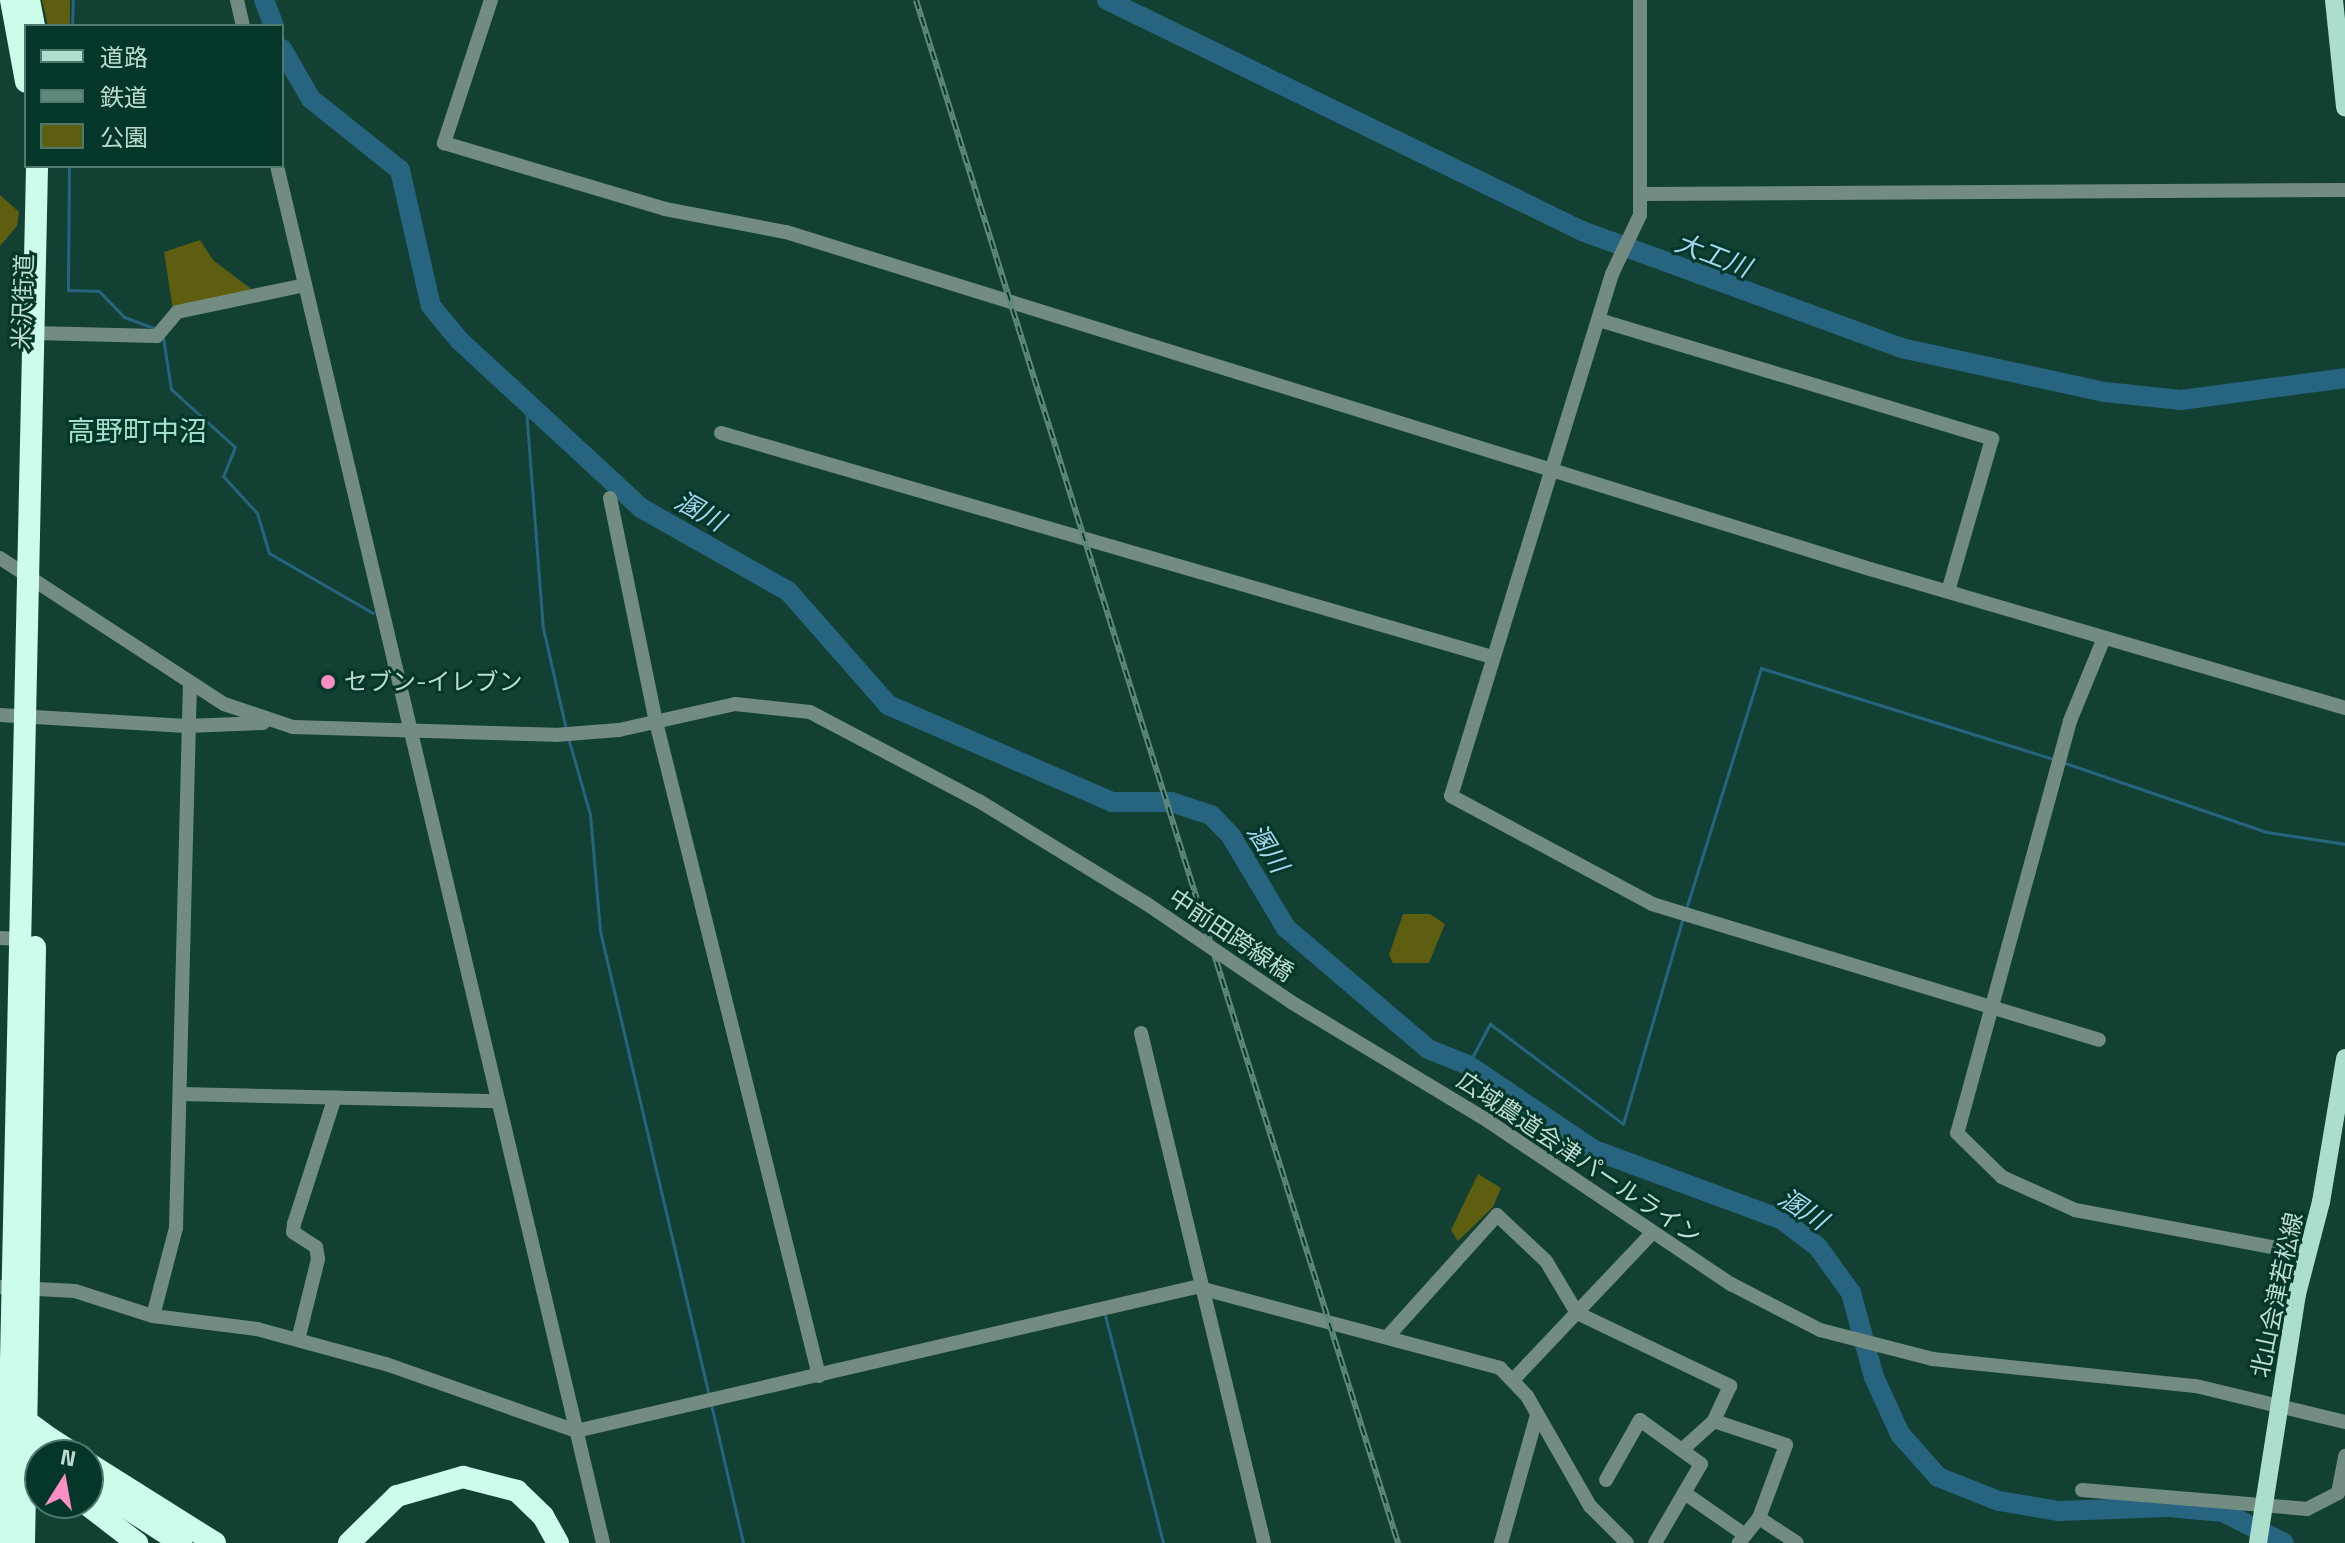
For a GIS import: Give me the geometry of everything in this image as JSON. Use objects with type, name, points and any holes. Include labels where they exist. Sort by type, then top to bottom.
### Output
[{"type":"highway","points":[[11,0],[24,71]]},
{"type":"highway","points":[[29,0],[34,24]]},
{"type":"highway","name":"米沢街道","points":[[7,1543],[36,577],[41,333],[37,168]]},
{"type":"highway","name":"米沢街道","points":[[41,333],[52,168]]},
{"type":"highway","name":"米沢街道","points":[[24,1543],[14,1287],[10,938],[32,720]]},
{"type":"highway","points":[[0,1402],[39,1439]]},
{"type":"highway","points":[[0,1423],[32,1439]]},
{"type":"highway","points":[[0,1438],[24,1457]]},
{"type":"highway","points":[[104,1473],[215,1543]]},
{"type":"highway","points":[[349,1543],[397,1496],[463,1477],[517,1491],[543,1516],[558,1543]]},
{"type":"highway","points":[[363,1543],[408,1502],[453,1488],[510,1500],[543,1543]]},
{"type":"highway","points":[[104,1493],[181,1543]]},
{"type":"highway","points":[[104,1518],[137,1543]]},
{"type":"highway","points":[[175,1519],[223,1543]]},
{"type":"main road","points":[[2334,0],[2345,107]]},
{"type":"main road","name":"北山会津若松線","points":[[2258,1543],[2279,1404],[2345,1058]]},
{"type":"street","points":[[237,0],[243,24]]},
{"type":"street","points":[[491,0],[444,143],[665,209],[786,232],[2104,638],[2345,708]]},
{"type":"street","points":[[1640,0],[1640,215],[1619,259],[1599,320],[1451,796],[1652,904],[2099,1040]]},
{"type":"street","points":[[277,168],[603,1543]]},
{"type":"street","points":[[1641,194],[2345,190]]},
{"type":"street","points":[[41,333],[157,336],[177,312],[305,285]]},
{"type":"street","points":[[1599,320],[1992,439],[1949,588]]},
{"type":"street","points":[[721,433],[1492,657]]},
{"type":"street","points":[[610,498],[656,722],[819,1376]]},
{"type":"street","points":[[0,558],[36,577],[190,682],[272,723]]},
{"type":"street","points":[[2104,638],[2070,721],[2043,810],[1957,1133],[1978,1159],[2024,1191],[2075,1210],[2308,1254]]},
{"type":"street","points":[[153,1316],[176,1228],[190,682]]},
{"type":"street","name":"中前田跨線橋","points":[[412,732],[583,734],[735,704],[810,712],[979,801],[1147,904],[1291,1002]]},
{"type":"street","points":[[0,715],[32,720],[187,726],[272,723],[412,732]]},
{"type":"street","name":"広域農道会津パールライン","points":[[1291,1002],[1488,1121],[1743,1291],[1849,1340],[1893,1351],[2196,1386],[2279,1404]]},
{"type":"street","points":[[1141,1033],[1264,1543]]},
{"type":"street","points":[[181,1094],[498,1101]]},
{"type":"street","points":[[298,1340],[318,1259],[316,1247],[293,1232],[294,1224],[335,1097]]},
{"type":"street","points":[[1390,1334],[1497,1215],[1546,1261],[1577,1313],[1730,1386],[1714,1421],[1684,1448]]},
{"type":"street","points":[[1514,1379],[1652,1233]]},
{"type":"street","points":[[14,1287],[75,1291],[153,1316],[298,1340],[576,1431],[819,1376],[1172,1290],[1203,1289],[1484,1359],[1514,1379],[1590,1506],[1627,1543]]},
{"type":"street","points":[[2279,1404],[2345,1422]]},
{"type":"street","points":[[1501,1543],[1537,1415]]},
{"type":"street","points":[[1606,1480],[1640,1420],[1684,1448],[1702,1472],[1655,1543]]},
{"type":"street","points":[[1686,1494],[1742,1539],[1759,1518],[1786,1445],[1714,1421]]},
{"type":"street","points":[[2082,1490],[2264,1510],[2307,1509],[2328,1502],[2338,1493],[2345,1456]]},
{"type":"street","points":[[0,1530],[8,1490]]},
{"type":"street","points":[[1759,1518],[1797,1543]]},
{"type":"green space","points":[[42,0],[70,0],[70,24],[48,24]]},
{"type":"green space","points":[[0,195],[19,212],[17,226],[0,246]]},
{"type":"green space","points":[[200,240],[213,260],[255,292],[173,310],[164,252]]},
{"type":"green space","points":[[1403,914],[1430,914],[1445,924],[1429,963],[1393,963],[1389,955]]},
{"type":"green space","points":[[1478,1174],[1501,1188],[1493,1207],[1458,1241],[1451,1230]]},
{"type":"waterway","points":[[72,24],[73,0]]},
{"type":"waterway","name":"溷川","points":[[264,0],[273,24]]},
{"type":"waterway","name":"大工川","points":[[1107,0],[1582,231],[1901,348],[2105,392],[2181,400],[2345,378]]},
{"type":"waterway","name":"溷川","points":[[284,52],[311,99],[400,170],[431,306],[459,340],[641,508],[788,591],[888,705],[1112,802],[1171,802],[1211,815],[1231,836],[1286,928],[1428,1049],[1468,1065],[1594,1150],[1781,1219],[1818,1247],[1851,1293],[1874,1377],[1900,1434],[1938,1477],[1999,1501],[2059,1511],[2169,1507],[2223,1512],[2284,1543]]},
{"type":"waterway","points":[[69,168],[68,290],[99,291],[124,317],[155,328]]},
{"type":"waterway","points":[[163,337],[171,389],[235,447],[223,476],[257,513],[269,553],[373,613]]},
{"type":"waterway","points":[[526,409],[543,628],[566,729]]},
{"type":"waterway","points":[[1686,909],[1761,668],[2054,759]]},
{"type":"waterway","points":[[569,741],[590,814],[600,931],[709,1397]]},
{"type":"waterway","points":[[2065,763],[2267,832],[2345,844]]},
{"type":"waterway","points":[[1468,1065],[1490,1024],[1623,1124],[1683,917]]},
{"type":"waterway","points":[[1105,1315],[1163,1543]]},
{"type":"waterway","points":[[711,1404],[743,1543]]},
{"type":"railway","points":[[916,0],[1398,1543]]},
{"type":"place","name":"セブン-イレブン","points":[[328,682]]},
{"type":"district","name":"高野町中沼","points":[[137,431]]}]
